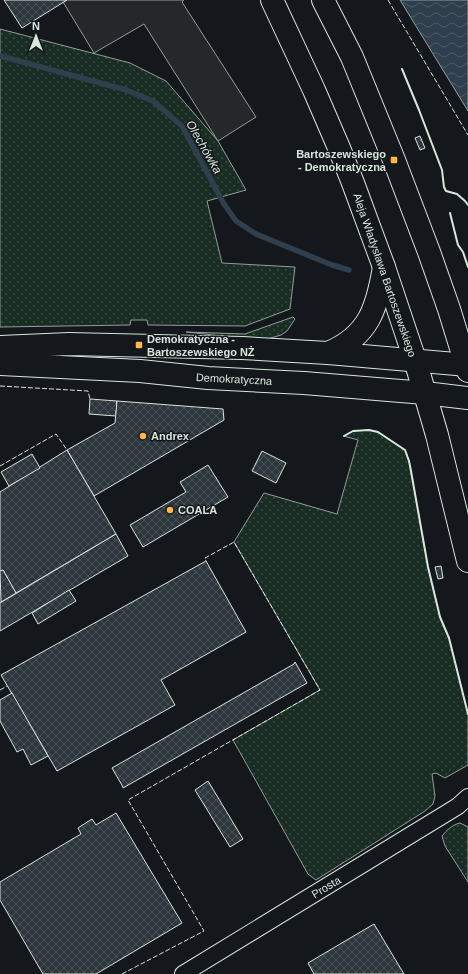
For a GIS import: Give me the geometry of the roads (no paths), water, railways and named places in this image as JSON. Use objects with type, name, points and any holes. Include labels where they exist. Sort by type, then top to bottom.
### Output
[{"type":"street","name":"Aleja Władysława Bartoszewskiego","points":[[272,0],[314,90],[342,155],[384,267],[425,393],[468,561]]},
{"type":"street","points":[[0,347],[69,344],[242,348],[415,360],[467,367],[446,302],[394,160],[352,57],[323,0]]},
{"type":"street","points":[[328,353],[347,343],[364,327],[377,300],[384,267]]},
{"type":"street","name":"Demokratyczna","points":[[0,364],[304,383],[468,398]]},
{"type":"street","name":"Prosta","points":[[183,974],[450,811],[468,797]]},
{"type":"water","points":[[400,0],[468,0],[468,111]]},
{"type":"waterway","name":"Olechówka","points":[[0,56],[126,90],[153,101],[182,126],[224,204],[236,221],[256,234],[332,265],[349,270]]},
{"type":"place","name":"Bartoszewskiego - Demokratyczna","points":[[394,160]]},
{"type":"place","name":"Demokratyczna - Bartoszewskiego NŻ","points":[[139,345]]},
{"type":"place","name":"Andrex","points":[[143,436]]},
{"type":"place","name":"COALA","points":[[170,510]]}]
